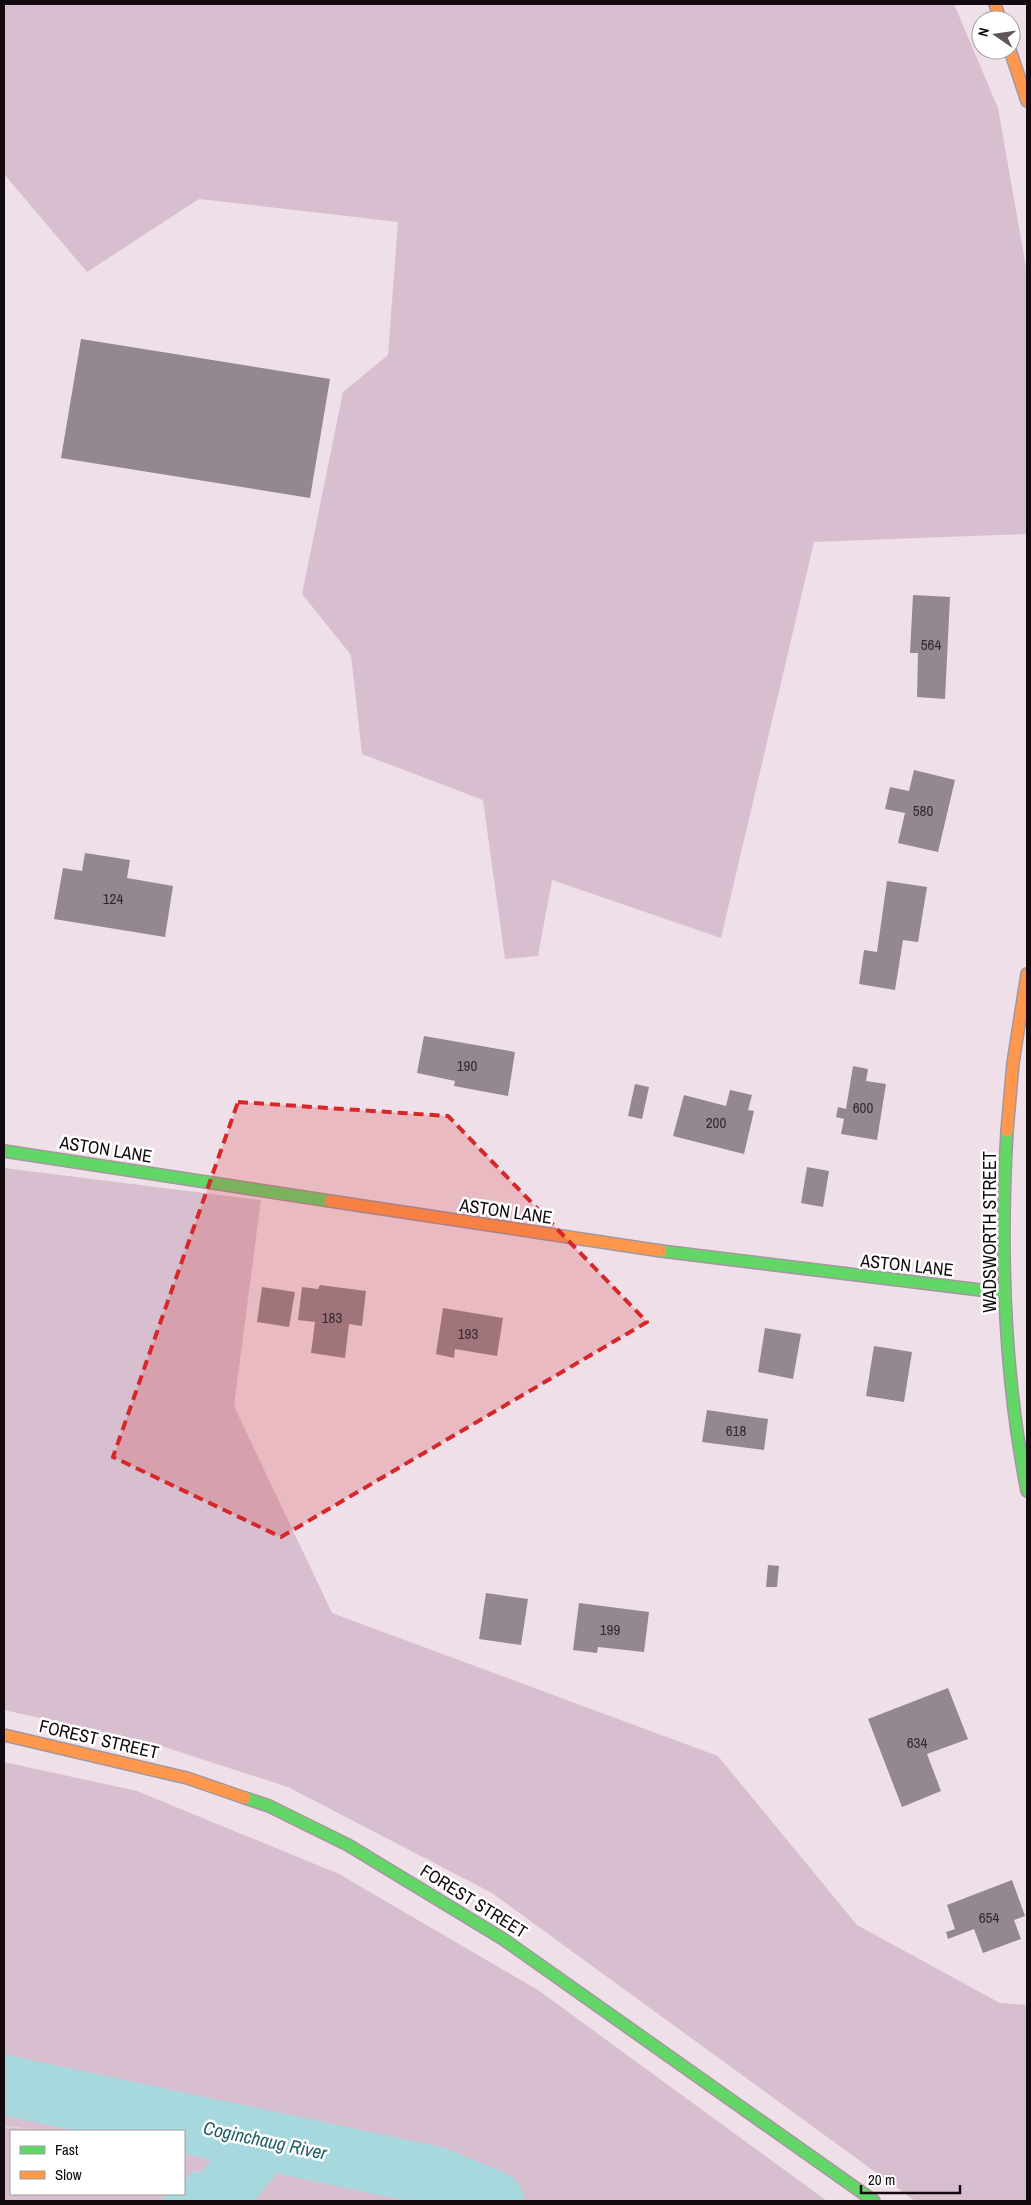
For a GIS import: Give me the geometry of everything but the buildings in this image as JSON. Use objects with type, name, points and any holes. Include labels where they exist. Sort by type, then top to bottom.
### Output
[{"type":"street","points":[[1013,60],[1027,101]]},
{"type":"street","name":"WADSWORTH STREET","points":[[1027,974],[1008,1102],[1003,1201],[1005,1293],[1011,1386],[1027,1490]]},
{"type":"street","name":"ASTON LANE","points":[[4,1151],[705,1258],[1005,1293]]},
{"type":"street","name":"FOREST STREET","points":[[4,1735],[187,1778],[269,1806],[348,1845],[503,1939],[874,2201]]},
{"type":"highlighted area","points":[[238,1102],[448,1116],[647,1322],[281,1537],[113,1457]]},
{"type":"shaded area","points":[[4,4],[954,4],[971,44],[971,60],[978,60],[998,108],[1027,273],[1027,534],[814,542],[721,938],[552,880],[538,956],[505,959],[483,800],[362,754],[351,655],[302,594],[343,392],[388,355],[398,222],[199,199],[87,272],[4,174]]},
{"type":"shaded area","points":[[4,1168],[261,1200],[234,1406],[332,1613],[718,1756],[857,1925],[1000,2003],[1027,2005],[1027,2201],[915,2201],[492,1893],[288,1787],[152,1743],[4,1710]]},
{"type":"shaded area","points":[[4,1762],[137,1791],[339,1874],[538,1990],[827,2201],[250,2201],[263,2189],[195,2171],[185,2179],[185,2130],[10,2130],[10,2195],[167,2195],[160,2201],[4,2201],[4,2127],[33,2129],[4,2126]]},
{"type":"water","points":[[194,2171],[264,2189],[250,2201],[160,2201],[167,2195],[185,2195],[185,2179]]},
{"type":"waterway","name":"Coginchaug River","points":[[4,2085],[434,2176],[494,2201]]},
{"type":"waterway","points":[[216,2201],[265,2140]]},
{"type":"traffic: fast","points":[[1007,1131],[1004,1221],[1006,1312],[1013,1402],[1027,1491]]},
{"type":"traffic: fast","points":[[4,1151],[330,1201]]},
{"type":"traffic: fast","points":[[661,1251],[1005,1293]]},
{"type":"traffic: fast","points":[[245,1798],[269,1806],[348,1845],[503,1939],[874,2201]]},
{"type":"traffic: slow","points":[[995,4],[997,10]]},
{"type":"traffic: slow","points":[[1013,60],[1027,101]]},
{"type":"traffic: slow","points":[[1007,1131],[1013,1063],[1027,974]]},
{"type":"traffic: slow","points":[[330,1201],[661,1251]]},
{"type":"traffic: slow","points":[[4,1735],[187,1778],[245,1798]]}]
